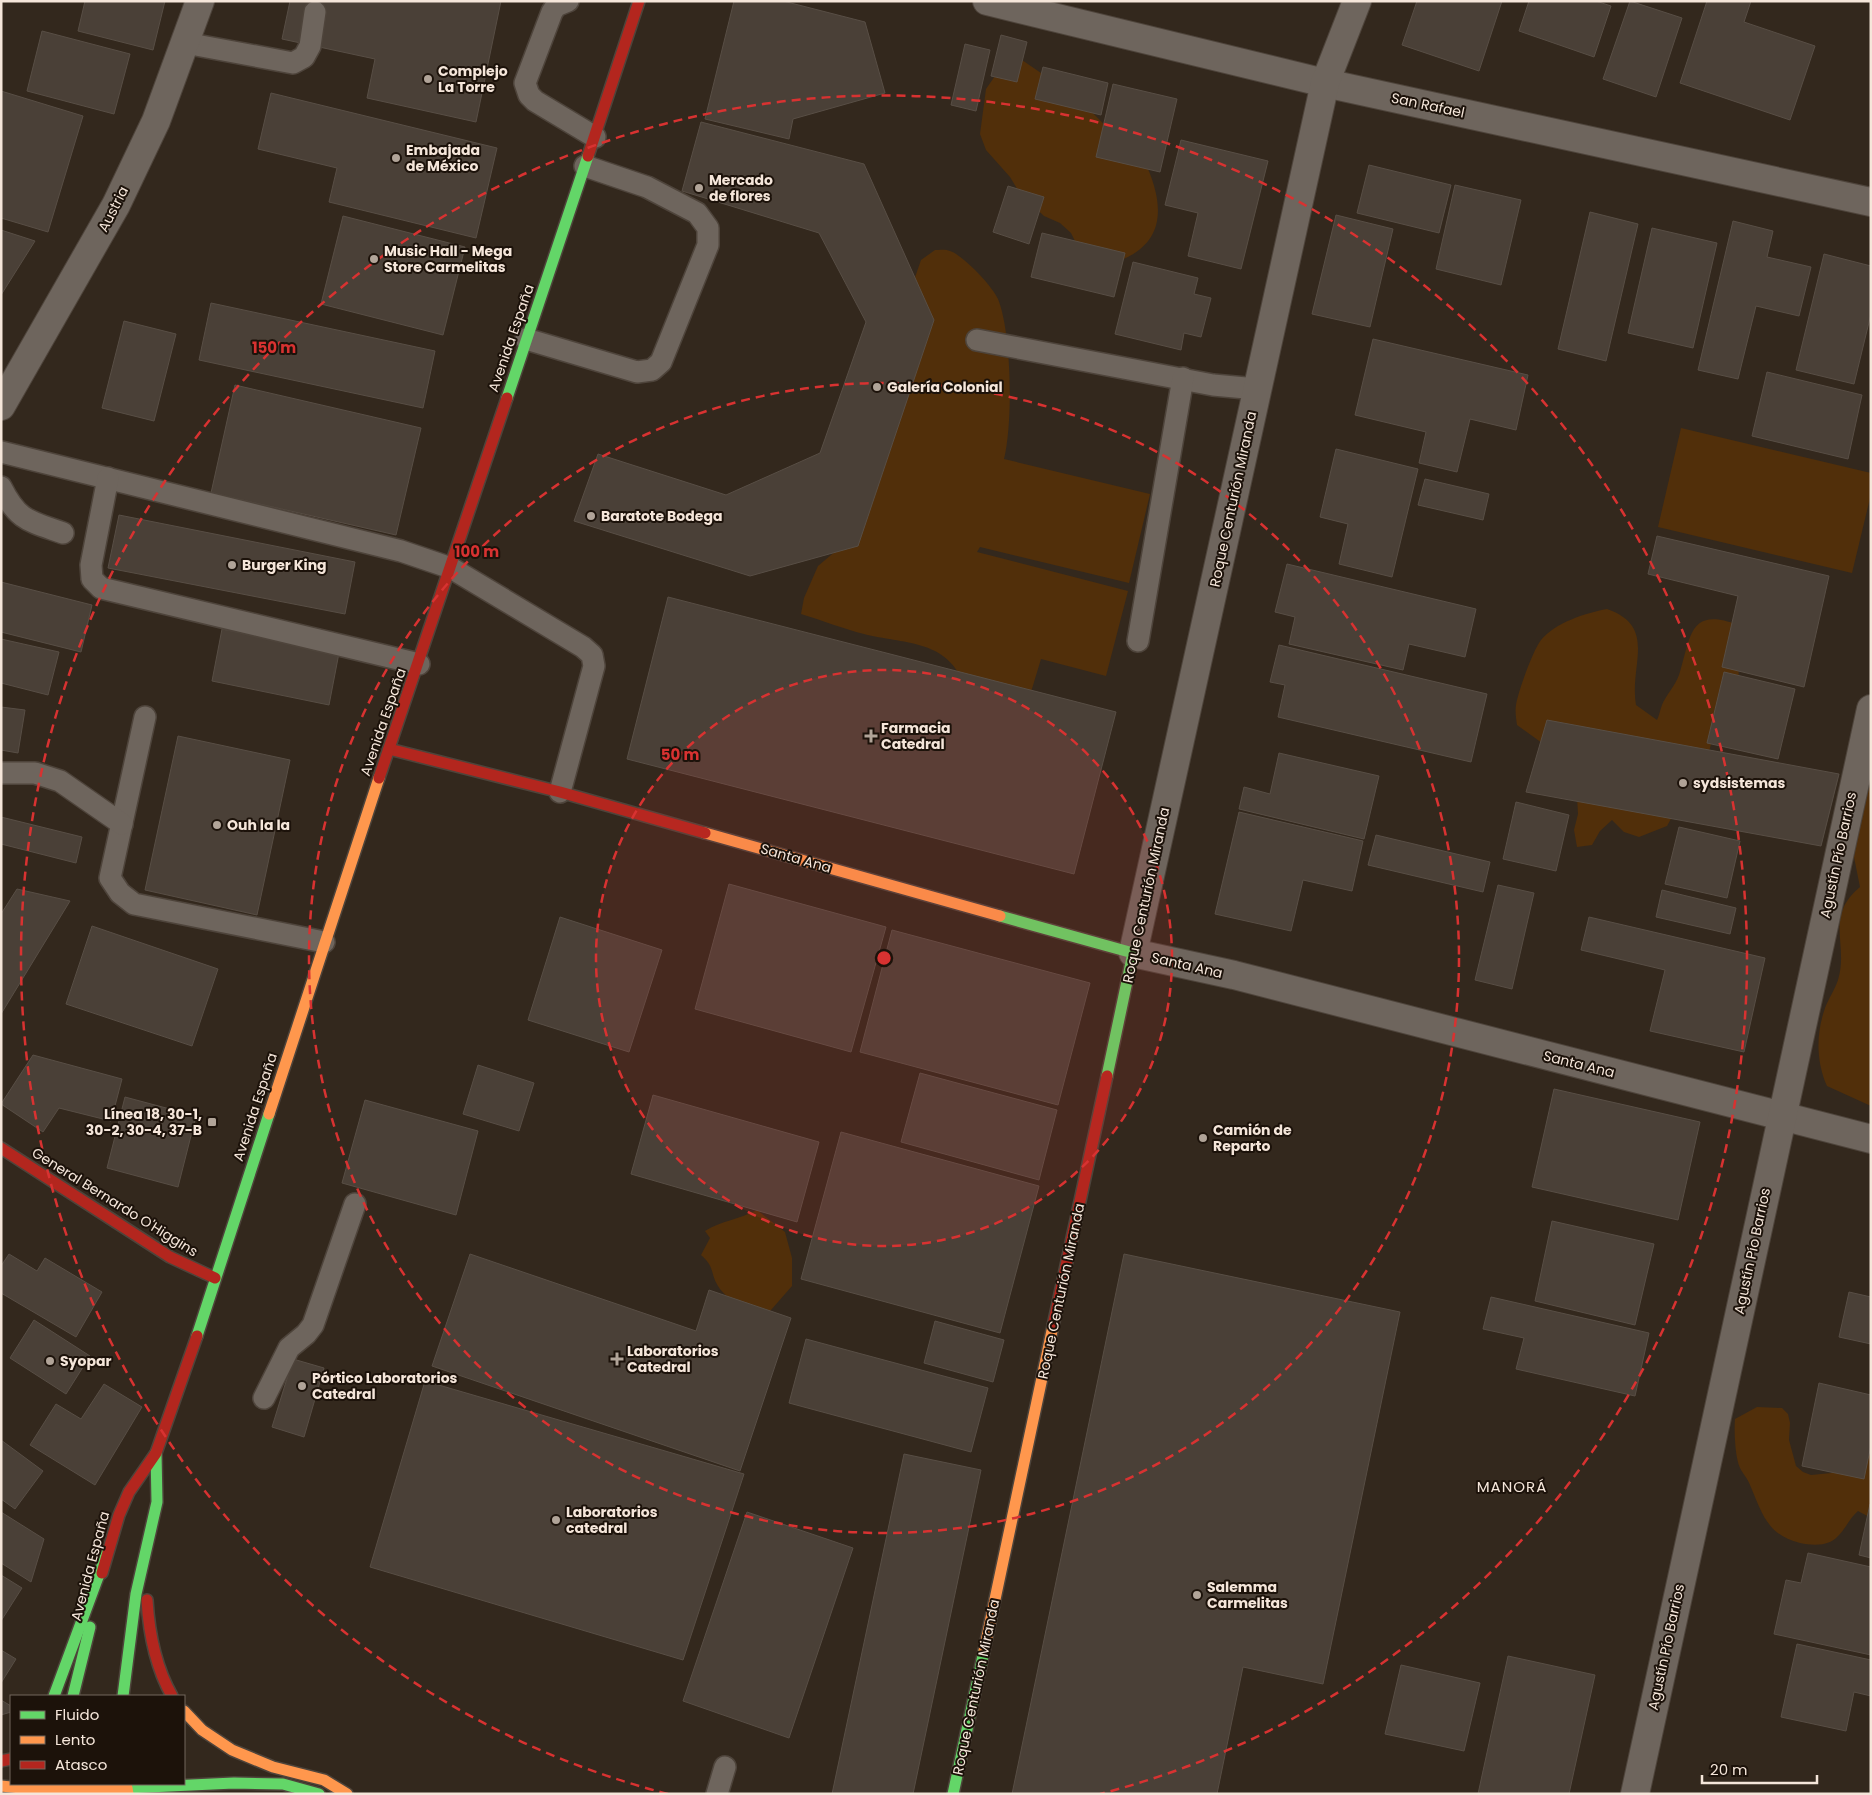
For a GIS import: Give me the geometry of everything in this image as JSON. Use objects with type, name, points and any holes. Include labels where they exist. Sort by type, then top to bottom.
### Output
[{"type":"main road","name":"Avenida España","points":[[73,1695],[108,1550],[129,1492],[156,1453],[324,942],[419,664],[526,339],[586,166],[639,1]]},
{"type":"main road","name":"Santa Ana","points":[[390,749],[560,792],[1133,953]]},
{"type":"main road","name":"Roque Centurión Miranda","points":[[953,1794],[1133,953]]},
{"type":"main road","name":"General Bernardo O'Higgins","points":[[1,1148],[170,1257],[214,1278]]},
{"type":"main road","name":"Avenida España","points":[[123,1695],[135,1604],[157,1502],[156,1453]]},
{"type":"main road","points":[[54,1695],[108,1550]]},
{"type":"main road","points":[[146,1550],[149,1638],[162,1679],[171,1695]]},
{"type":"main road","points":[[185,1712],[202,1730],[232,1750],[273,1767],[324,1780],[347,1794]]},
{"type":"main road","points":[[11,1790],[127,1789],[234,1783],[283,1784],[319,1794]]},
{"type":"street","name":"Austria","points":[[1,406],[116,205],[156,121],[200,1]]},
{"type":"street","name":"San Rafael","points":[[987,1],[1325,83],[1871,202]]},
{"type":"street","name":"Roque Centurión Miranda","points":[[1133,953],[1325,83],[1357,1]]},
{"type":"street","name":"Agustín Pío Barrios","points":[[1634,1794],[1871,709]]},
{"type":"street","name":"Santa Ana","points":[[1133,953],[1234,976],[1871,1139]]},
{"type":"lane","points":[[568,1],[556,6],[552,12],[525,83],[528,94],[535,101],[594,138]]},
{"type":"lane","points":[[185,43],[293,63],[304,57],[310,46],[315,12]]},
{"type":"lane","points":[[526,339],[637,372],[652,370],[661,362],[708,245],[708,228],[697,212],[647,187],[586,166]]},
{"type":"lane","points":[[977,340],[1213,385],[1257,389]]},
{"type":"lane","points":[[1138,641],[1183,378]]},
{"type":"lane","points":[[1,452],[402,551],[451,568],[583,647],[592,655],[594,666],[560,792]]},
{"type":"lane","points":[[108,478],[91,565],[92,578],[100,588],[419,664]]},
{"type":"lane","points":[[1,487],[17,514],[28,521],[63,533]]},
{"type":"lane","points":[[144,717],[110,878],[120,893],[134,904],[324,942]]},
{"type":"lane","points":[[1,773],[35,773],[60,781],[122,824]]},
{"type":"lane","points":[[264,1398],[290,1348],[313,1325],[355,1204]]},
{"type":"lane","points":[[717,1794],[725,1767]]},
{"type":"shaded area","points":[[1022,60],[1079,99],[1148,169],[1157,201],[1158,215],[1155,228],[1149,239],[1140,249],[1127,257],[1110,264],[1080,251],[1071,233],[1060,223],[1044,216],[1019,192],[1010,177],[986,150],[980,134],[986,89],[995,76]]},
{"type":"shaded area","points":[[935,250],[948,250],[970,265],[995,294],[1003,314],[1010,379],[1009,424],[1004,459],[1150,494],[1129,583],[980,547],[977,552],[1128,591],[1106,676],[1041,659],[1031,692],[963,682],[955,668],[934,651],[908,642],[856,632],[801,614],[804,598],[818,566],[856,534],[911,289],[921,260]]},
{"type":"shaded area","points":[[1681,428],[1871,473],[1871,494],[1852,573],[1658,527]]},
{"type":"shaded area","points":[[1607,609],[1623,617],[1632,626],[1637,637],[1636,705],[1657,720],[1661,707],[1679,675],[1694,629],[1701,623],[1709,620],[1722,620],[1738,625],[1739,701],[1717,722],[1703,774],[1683,797],[1667,826],[1639,837],[1624,832],[1612,820],[1600,831],[1592,845],[1577,847],[1574,830],[1578,814],[1577,796],[1542,743],[1517,725],[1516,705],[1526,671],[1541,640],[1562,624],[1589,613]]},
{"type":"shaded area","points":[[1871,784],[1871,1106],[1827,1086],[1823,1077],[1818,1047],[1822,1018],[1838,980],[1841,967],[1840,920],[1849,898],[1860,887],[1854,857],[1861,809]]},
{"type":"shaded area","points":[[757,1210],[785,1232],[792,1258],[792,1286],[764,1318],[739,1305],[722,1292],[708,1263],[701,1255],[710,1238],[705,1231]]},
{"type":"shaded area","points":[[1757,1407],[1782,1408],[1788,1414],[1790,1423],[1789,1440],[1796,1466],[1803,1472],[1811,1475],[1842,1472],[1854,1459],[1871,1455],[1871,1518],[1858,1511],[1835,1539],[1819,1545],[1800,1543],[1780,1535],[1773,1529],[1762,1514],[1749,1483],[1740,1468],[1736,1451],[1735,1419]]},
{"type":"building","points":[[85,1],[165,1],[153,50],[78,31]]},
{"type":"building","name":"Complejo La Torre","points":[[290,1],[501,1],[476,122],[367,98],[375,59],[282,39]]},
{"type":"building","points":[[734,1],[783,1],[865,22],[885,93],[793,119],[789,139],[705,119]]},
{"type":"building","points":[[1417,1],[1502,1],[1479,71],[1402,45]]},
{"type":"building","points":[[1529,1],[1596,1],[1611,6],[1594,57],[1519,31]]},
{"type":"building","points":[[1630,1],[1682,18],[1656,97],[1603,79]]},
{"type":"building","points":[[1707,1],[1751,1],[1744,22],[1815,46],[1790,120],[1680,83]]},
{"type":"building","points":[[42,31],[130,54],[114,114],[27,91]]},
{"type":"building","points":[[1001,35],[1027,42],[1017,82],[991,76]]},
{"type":"building","points":[[965,44],[990,50],[976,111],[951,105]]},
{"type":"building","points":[[1043,67],[1108,83],[1101,115],[1035,99]]},
{"type":"building","points":[[1113,84],[1177,99],[1160,172],[1096,157]]},
{"type":"building","points":[[1,91],[83,116],[48,232],[1,218]]},
{"type":"building","name":"Embajada de México","points":[[271,93],[497,148],[476,238],[329,202],[337,168],[258,149]]},
{"type":"building","name":"Galería Colonial","points":[[701,122],[864,164],[934,320],[858,546],[750,576],[574,521],[598,454],[726,495],[820,453],[866,322],[819,233],[682,191]]},
{"type":"building","points":[[1181,140],[1268,161],[1241,269],[1188,256],[1198,213],[1165,205]]},
{"type":"building","points":[[1369,165],[1451,185],[1439,233],[1357,213]]},
{"type":"building","points":[[1455,185],[1521,200],[1501,285],[1436,269]]},
{"type":"building","points":[[1008,186],[1044,197],[1029,244],[993,232]]},
{"type":"building","points":[[1590,212],[1638,224],[1606,361],[1558,349]]},
{"type":"building","points":[[1336,215],[1393,229],[1370,327],[1312,314]]},
{"type":"building","points":[[343,216],[465,247],[443,335],[321,304]]},
{"type":"building","points":[[1733,221],[1773,231],[1767,257],[1811,267],[1799,316],[1756,306],[1738,379],[1698,370]]},
{"type":"building","points":[[1652,228],[1717,243],[1693,348],[1628,333]]},
{"type":"building","points":[[1,230],[35,241],[1,295]]},
{"type":"building","points":[[1042,233],[1125,253],[1114,297],[1031,277]]},
{"type":"building","points":[[1824,254],[1871,266],[1871,314],[1854,384],[1796,370]]},
{"type":"building","points":[[1133,262],[1198,278],[1194,294],[1211,298],[1201,337],[1184,333],[1181,350],[1115,334]]},
{"type":"building","points":[[211,303],[435,351],[423,408],[199,360]]},
{"type":"building","points":[[124,321],[176,334],[154,421],[102,408]]},
{"type":"building","points":[[1373,339],[1528,375],[1516,430],[1470,419],[1457,472],[1419,463],[1426,432],[1355,415]]},
{"type":"building","points":[[1767,372],[1862,395],[1848,459],[1752,436]]},
{"type":"building","points":[[235,385],[421,428],[396,535],[211,493]]},
{"type":"building","points":[[1336,449],[1418,469],[1392,577],[1339,564],[1348,524],[1320,517]]},
{"type":"building","points":[[1425,479],[1489,494],[1483,520],[1418,505]]},
{"type":"building","points":[[119,515],[355,562],[345,614],[108,568]]},
{"type":"building","points":[[1657,536],[1829,576],[1804,687],[1722,667],[1738,596],[1648,574]]},
{"type":"building","points":[[1287,564],[1476,609],[1465,657],[1409,644],[1403,670],[1289,644],[1295,617],[1275,612]]},
{"type":"building","points":[[1,582],[92,605],[81,652],[1,632]]},
{"type":"building","points":[[668,597],[1116,712],[1074,874],[627,759]]},
{"type":"building","points":[[222,629],[339,653],[329,705],[212,681]]},
{"type":"building","points":[[1,639],[59,652],[48,695],[1,683]]},
{"type":"building","points":[[1279,645],[1487,694],[1471,762],[1278,717],[1285,685],[1270,682]]},
{"type":"building","points":[[1724,672],[1795,689],[1778,759],[1707,743]]},
{"type":"building","points":[[1,707],[25,710],[18,753],[1,750]]},
{"type":"building","name":"sydsistemas","points":[[1547,720],[1839,774],[1821,846],[1526,792]]},
{"type":"building","name":"Ouh la la","points":[[178,736],[290,760],[257,915],[145,890]]},
{"type":"building","points":[[1279,753],[1379,776],[1364,839],[1239,809],[1244,787],[1270,794]]},
{"type":"building","points":[[1516,802],[1569,815],[1556,871],[1503,859]]},
{"type":"building","points":[[1239,812],[1363,841],[1352,891],[1303,880],[1291,931],[1215,914]]},
{"type":"building","points":[[1,817],[82,837],[76,863],[1,844]]},
{"type":"building","points":[[1679,827],[1740,841],[1727,898],[1665,884]]},
{"type":"building","points":[[1376,835],[1490,862],[1483,892],[1368,865]]},
{"type":"building","points":[[729,884],[886,927],[851,1052],[695,1009]]},
{"type":"building","points":[[1498,885],[1534,893],[1512,989],[1475,980]]},
{"type":"building","points":[[17,889],[70,901],[1,1014],[1,914]]},
{"type":"building","points":[[1662,890],[1736,908],[1730,934],[1656,917]]},
{"type":"building","points":[[560,917],[662,950],[629,1052],[528,1020]]},
{"type":"building","points":[[1589,917],[1765,958],[1744,1052],[1650,1031],[1665,970],[1581,950]]},
{"type":"building","points":[[92,926],[218,969],[192,1046],[66,1004]]},
{"type":"building","points":[[892,930],[1090,983],[1058,1105],[860,1052]]},
{"type":"building","points":[[33,1055],[122,1079],[111,1121],[59,1108],[43,1132],[1,1104]]},
{"type":"building","points":[[478,1065],[534,1083],[519,1131],[463,1114]]},
{"type":"building","points":[[920,1073],[1057,1110],[1039,1180],[901,1142]]},
{"type":"building","points":[[1554,1089],[1700,1122],[1678,1220],[1532,1187]]},
{"type":"building","points":[[653,1095],[819,1142],[797,1222],[631,1174]]},
{"type":"building","points":[[125,1097],[196,1116],[178,1187],[107,1168]]},
{"type":"building","points":[[365,1100],[478,1131],[456,1215],[342,1183]]},
{"type":"building","points":[[841,1132],[1039,1186],[1000,1333],[801,1279]]},
{"type":"building","points":[[1552,1221],[1654,1244],[1635,1325],[1535,1301]]},
{"type":"building","points":[[9,1254],[37,1271],[45,1258],[102,1292],[76,1337],[1,1293],[1,1266]]},
{"type":"building","points":[[470,1254],[696,1331],[709,1290],[791,1318],[740,1471],[432,1366]]},
{"type":"building","name":"Salemma Carmelitas","points":[[1124,1254],[1400,1312],[1323,1684],[1243,1667],[1217,1794],[1012,1794]]},
{"type":"building","points":[[1849,1292],[1871,1297],[1871,1344],[1839,1337]]},
{"type":"building","points":[[1491,1297],[1649,1333],[1635,1396],[1516,1369],[1524,1338],[1483,1329]]},
{"type":"building","points":[[34,1320],[90,1356],[66,1394],[10,1358]]},
{"type":"building","points":[[935,1321],[1004,1340],[993,1382],[924,1363]]},
{"type":"building","points":[[806,1339],[988,1388],[971,1452],[789,1403]]},
{"type":"building","name":"Pórtico Laboratorios Catedral","points":[[293,1359],[324,1368],[304,1437],[272,1427]]},
{"type":"building","points":[[425,1381],[744,1474],[683,1660],[370,1567]]},
{"type":"building","points":[[1819,1383],[1871,1395],[1871,1445],[1864,1479],[1802,1466]]},
{"type":"building","points":[[104,1384],[142,1407],[95,1485],[30,1445],[56,1404],[81,1419]]},
{"type":"building","points":[[1,1440],[43,1471],[15,1509],[1,1499]]},
{"type":"building","points":[[904,1454],[981,1470],[913,1794],[832,1794]]},
{"type":"building","points":[[1871,1504],[1871,1558],[1859,1555]]},
{"type":"building","points":[[1,1512],[44,1539],[31,1582],[1,1563]]},
{"type":"building","points":[[747,1512],[853,1548],[789,1738],[683,1701]]},
{"type":"building","points":[[1808,1553],[1871,1567],[1871,1655],[1774,1634],[1786,1580],[1801,1583]]},
{"type":"building","points":[[1,1575],[22,1588],[1,1621]]},
{"type":"building","points":[[1797,1644],[1871,1660],[1871,1696],[1854,1692],[1846,1731],[1781,1717]]},
{"type":"building","points":[[1,1650],[16,1659],[1,1683]]},
{"type":"building","points":[[1508,1656],[1595,1675],[1569,1794],[1478,1794]]},
{"type":"building","points":[[1401,1665],[1480,1683],[1464,1751],[1385,1734]]},
{"type":"building","points":[[1,1700],[10,1705],[10,1712],[1,1715]]},
{"type":"traffic: fast","points":[[507,398],[588,156]]},
{"type":"traffic: fast","points":[[1000,916],[1133,953],[1107,1076]]},
{"type":"traffic: fast","points":[[197,1336],[269,1114]]},
{"type":"traffic: fast","points":[[123,1695],[136,1594],[157,1502],[156,1453]]},
{"type":"traffic: fast","points":[[54,1695],[108,1550]]},
{"type":"traffic: fast","points":[[73,1695],[90,1627]]},
{"type":"traffic: fast","points":[[953,1794],[984,1651]]},
{"type":"traffic: fast","points":[[127,1785],[127,1788],[234,1783],[283,1784],[319,1794]]},
{"type":"traffic: slow","points":[[269,1114],[379,778]]},
{"type":"traffic: slow","points":[[705,833],[1000,916]]},
{"type":"traffic: slow","points":[[984,1651],[1053,1326]]},
{"type":"traffic: slow","points":[[185,1712],[202,1730],[232,1750],[273,1767],[324,1780],[347,1794]]},
{"type":"traffic: slow","points":[[1,1786],[31,1789],[127,1788],[128,1794]]},
{"type":"traffic: jam","points":[[588,156],[639,1]]},
{"type":"traffic: jam","points":[[379,778],[507,398]]},
{"type":"traffic: jam","points":[[389,749],[560,792],[705,833]]},
{"type":"traffic: jam","points":[[1053,1326],[1107,1076]]},
{"type":"traffic: jam","points":[[1,1148],[170,1257],[215,1278]]},
{"type":"traffic: jam","points":[[102,1573],[119,1515],[129,1492],[156,1453],[197,1336]]},
{"type":"traffic: jam","points":[[147,1600],[154,1650],[161,1673],[171,1695]]},
{"type":"traffic: jam","points":[[1,1761],[10,1759]]},
{"type":"place","name":"Complejo La Torre","points":[[428,79]]},
{"type":"place","name":"Embajada de México","points":[[396,158]]},
{"type":"place","name":"Mercado de flores","points":[[699,188]]},
{"type":"place","name":"Music Hall - Mega Store Carmelitas","points":[[374,259]]},
{"type":"place","name":"Galería Colonial","points":[[877,387]]},
{"type":"place","name":"Baratote Bodega","points":[[591,516]]},
{"type":"place","name":"Burger King","points":[[232,565]]},
{"type":"place","name":"Farmacia Catedral","points":[[871,736]]},
{"type":"place","name":"sydsistemas","points":[[1683,783]]},
{"type":"place","name":"Ouh la la","points":[[217,825]]},
{"type":"place","name":"Línea 18, 30-1, 30-2, 30-4, 37-B","points":[[212,1122]]},
{"type":"place","name":"Camión de Reparto","points":[[1203,1138]]},
{"type":"place","name":"Laboratorios Catedral","points":[[617,1359]]},
{"type":"place","name":"Syopar","points":[[50,1361]]},
{"type":"place","name":"Pórtico Laboratorios Catedral","points":[[302,1386]]},
{"type":"place","name":"Laboratorios catedral","points":[[556,1520]]},
{"type":"place","name":"Salemma Carmelitas","points":[[1197,1595]]},
{"type":"district","name":"MANORÁ","points":[[1512,1486]]}]
